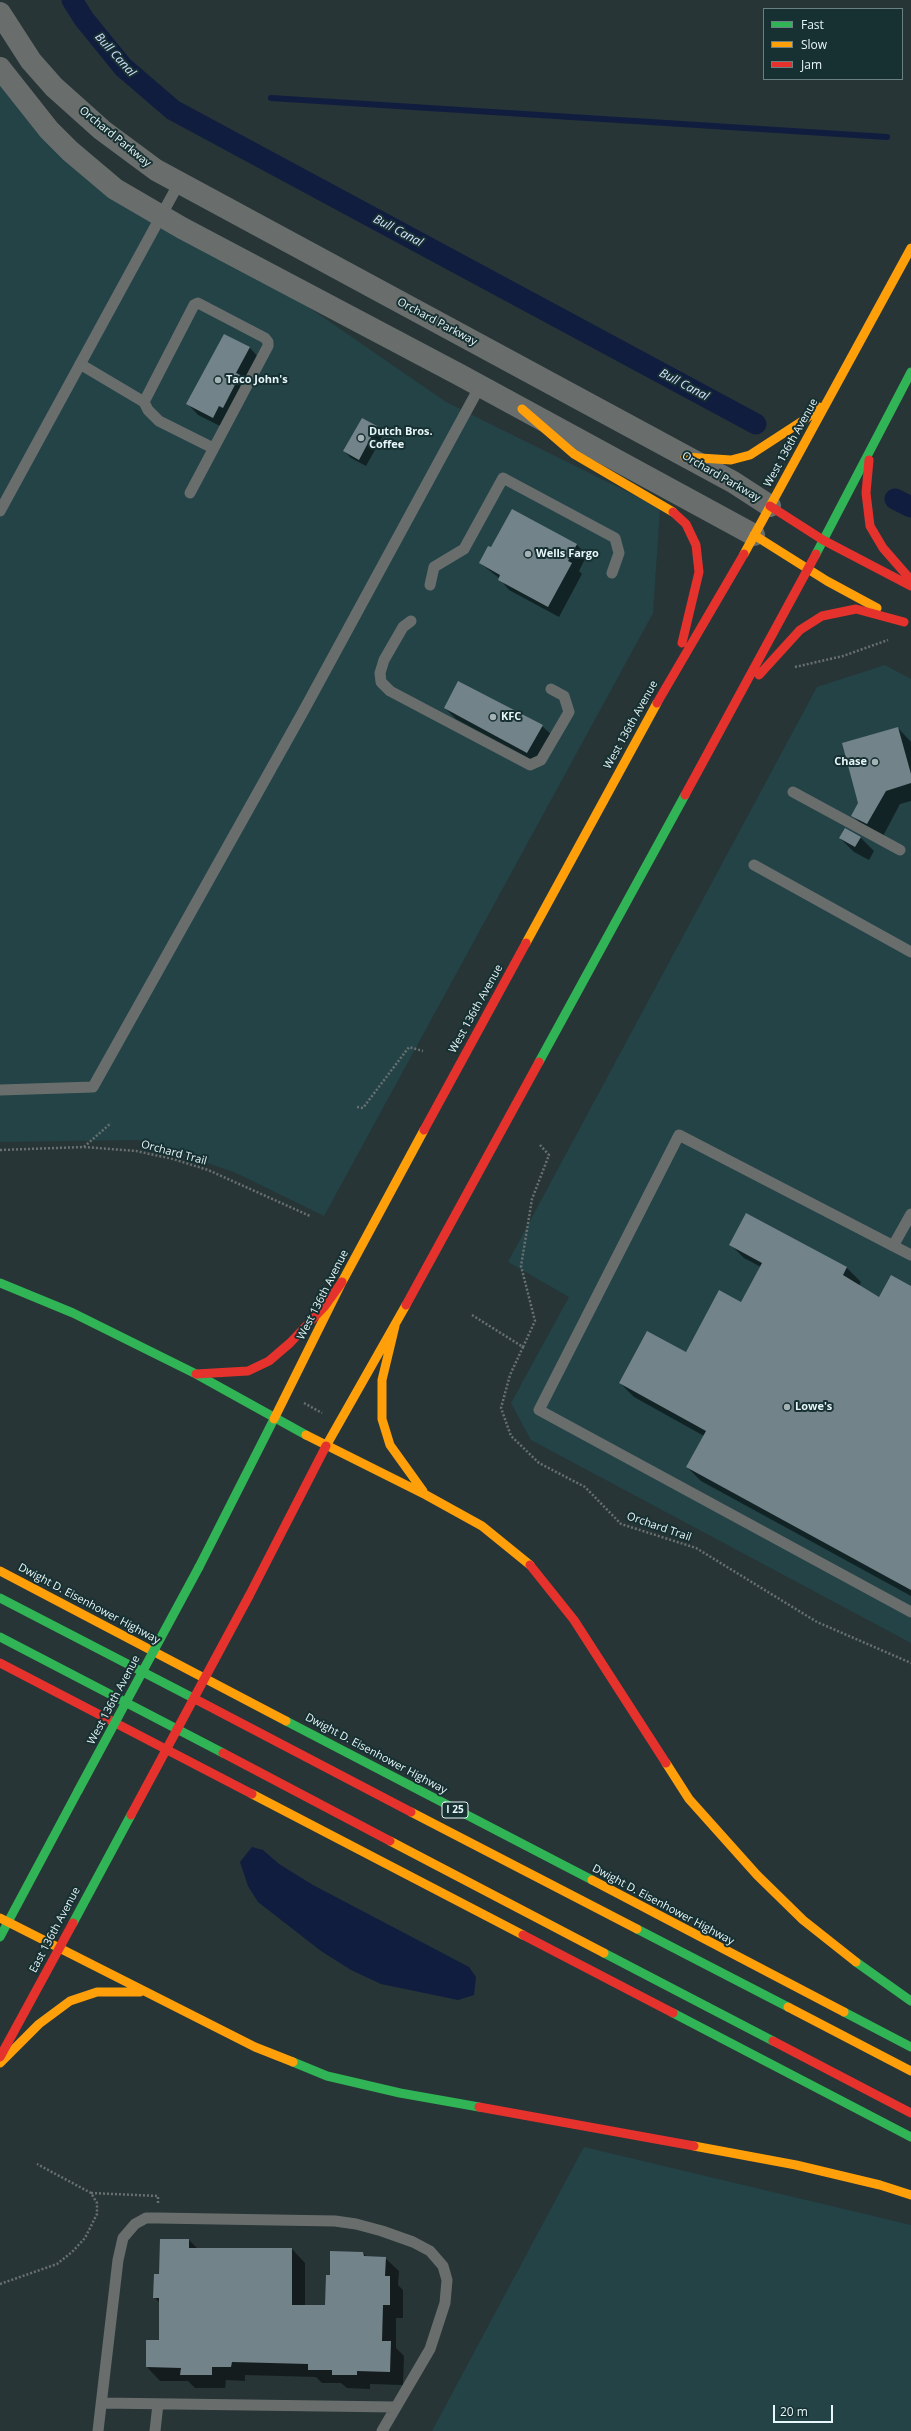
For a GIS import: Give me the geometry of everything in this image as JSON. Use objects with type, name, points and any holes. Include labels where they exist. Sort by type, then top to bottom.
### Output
[{"type":"main road","name":"West 136th Avenue","points":[[4,1920],[78,1791],[199,1567],[342,1282],[673,674],[754,535],[911,248]]},
{"type":"main road","points":[[326,1446],[396,1326],[808,569],[911,372]]},
{"type":"main road","points":[[685,457],[731,460],[750,455],[807,418],[829,398]]},
{"type":"main road","points":[[522,409],[574,454],[671,510],[686,524],[692,535],[699,557],[699,572],[694,600],[673,674]]},
{"type":"main road","points":[[874,442],[866,476],[867,517],[877,539],[911,580]]},
{"type":"main road","name":"Orchard Parkway","points":[[770,506],[823,540],[911,586]]},
{"type":"main road","points":[[754,535],[808,569],[907,624]]},
{"type":"main road","points":[[734,704],[800,630],[822,616],[856,609],[907,624]]},
{"type":"main road","points":[[196,1374],[248,1371],[269,1361],[290,1343],[324,1307],[342,1282]]},
{"type":"main road","points":[[0,1283],[73,1313],[196,1374],[274,1419],[426,1495],[482,1526],[531,1566],[574,1620],[689,1799],[757,1875],[803,1920],[859,1964],[911,2001]]},
{"type":"main road","points":[[396,1326],[382,1380],[380,1407],[384,1428],[393,1451],[426,1495]]},
{"type":"main road","name":"East 136th Avenue","points":[[0,2056],[249,1596],[326,1446]]},
{"type":"main road","name":"Dwight D. Eisenhower Highway","points":[[0,1571],[911,2047]]},
{"type":"main road","points":[[0,1598],[911,2071]]},
{"type":"main road","points":[[0,1637],[911,2113]]},
{"type":"main road","points":[[0,1663],[911,2137]]},
{"type":"main road","points":[[0,1937],[4,1920],[255,2047],[327,2076],[400,2093],[796,2164],[911,2195]]},
{"type":"main road","points":[[0,2063],[39,2024],[70,2001],[97,1992],[147,1992]]},
{"type":"street","name":"Orchard Parkway","points":[[0,13],[31,61],[54,86],[102,130],[134,156],[179,183],[685,457],[770,506]]},
{"type":"street","points":[[0,68],[37,116],[70,151],[115,189],[161,216],[480,386],[754,535]]},
{"type":"lane","points":[[0,511],[179,183]]},
{"type":"lane","points":[[144,402],[194,305],[203,304],[268,342],[268,346],[190,493]]},
{"type":"lane","points":[[80,364],[144,402],[148,410],[158,421],[213,448]]},
{"type":"lane","points":[[0,1090],[93,1087],[304,710],[480,386]]},
{"type":"lane","points":[[430,585],[434,567],[464,549],[503,478],[614,538],[619,553],[612,573]]},
{"type":"lane","points":[[411,621],[403,627],[384,660],[380,672],[381,682],[390,691],[530,765],[541,760],[569,712],[564,696],[551,689]]},
{"type":"lane","points":[[793,792],[900,850]]},
{"type":"lane","points":[[754,865],[911,952]]},
{"type":"lane","points":[[911,1255],[679,1135],[539,1410],[911,1612]]},
{"type":"lane","points":[[893,1246],[911,1214]]},
{"type":"lane","points":[[98,2431],[118,2260],[123,2238],[135,2224],[146,2218],[335,2221],[356,2224],[382,2231],[413,2242],[430,2251],[443,2266],[448,2280],[445,2303],[430,2349],[382,2431]]},
{"type":"lane","points":[[102,2403],[395,2407]]},
{"type":"lane","points":[[155,2431],[158,2404]]},
{"type":"path","points":[[791,668],[843,656],[890,639]]},
{"type":"path","points":[[357,1107],[362,1108],[409,1047],[423,1051]]},
{"type":"path","points":[[84,1147],[111,1123]]},
{"type":"path","name":"Orchard Trail","points":[[540,1145],[549,1155],[532,1199],[521,1266],[535,1321],[510,1375],[501,1408],[511,1436],[539,1463],[585,1487],[621,1524],[696,1548],[817,1622],[911,1663]]},
{"type":"path","name":"Orchard Trail","points":[[0,1150],[84,1147],[136,1151],[173,1159],[208,1170],[310,1216]]},
{"type":"path","points":[[472,1315],[524,1346]]},
{"type":"path","points":[[303,1403],[328,1416]]},
{"type":"path","points":[[0,2284],[57,2264],[72,2252],[93,2227],[97,2214],[97,2203],[91,2194],[37,2164]]},
{"type":"path","points":[[91,2194],[158,2196],[157,2218]]},
{"type":"shaded area","points":[[0,68],[70,151],[224,249],[446,402],[660,508],[653,613],[324,1216],[234,1172],[138,1140],[0,1142]]},
{"type":"shaded area","points":[[885,665],[911,679],[911,1643],[531,1440],[511,1403],[569,1297],[508,1262],[817,687]]},
{"type":"shaded area","points":[[584,2147],[911,2225],[911,2431],[432,2431]]},
{"type":"water","points":[[252,1847],[263,1850],[279,1864],[313,1885],[469,1967],[476,1977],[474,1995],[458,2000],[381,1984],[351,1970],[321,1951],[258,1902],[248,1886],[240,1862]]},
{"type":"building","name":"Taco John's","points":[[224,334],[250,347],[236,373],[240,375],[223,408],[219,406],[213,418],[186,404]]},
{"type":"building","name":"Dutch Bros. Coffee","points":[[362,418],[377,426],[359,460],[343,451]]},
{"type":"building","name":"Wells Fargo","points":[[512,509],[577,544],[568,561],[572,563],[548,607],[498,580],[500,575],[479,563],[488,546],[491,547]]},
{"type":"building","name":"KFC","points":[[458,681],[543,725],[527,753],[444,708]]},
{"type":"building","points":[[898,727],[911,774],[911,783],[886,791],[867,824],[851,816],[858,803],[842,743]]},
{"type":"building","points":[[845,828],[861,837],[855,847],[839,838]]},
{"type":"building","name":"Lowe's","points":[[746,1213],[847,1267],[843,1275],[879,1297],[891,1275],[911,1286],[911,1590],[686,1467],[706,1431],[619,1383],[647,1331],[686,1352],[719,1290],[741,1302],[762,1263],[729,1245]]},
{"type":"building","points":[[160,2239],[189,2239],[189,2248],[292,2248],[292,2305],[325,2305],[326,2275],[330,2275],[330,2251],[363,2252],[364,2256],[386,2257],[385,2276],[390,2276],[390,2305],[383,2305],[382,2341],[391,2341],[390,2372],[357,2371],[357,2375],[332,2375],[332,2370],[308,2370],[308,2364],[232,2362],[231,2367],[212,2367],[212,2375],[180,2375],[181,2368],[146,2367],[146,2340],[159,2340],[159,2298],[153,2298],[154,2274],[159,2274]]},
{"type":"waterway","name":"Bull Canal","points":[[72,0],[84,19],[123,67],[173,110],[756,424]]},
{"type":"waterway","points":[[271,98],[887,137]]},
{"type":"waterway","name":"Bull Canal","points":[[895,499],[911,507]]},
{"type":"traffic: fast","points":[[816,554],[911,372]]},
{"type":"traffic: fast","points":[[539,1062],[685,795]]},
{"type":"traffic: fast","points":[[0,1283],[73,1313],[196,1374],[306,1435]]},
{"type":"traffic: fast","points":[[199,1567],[274,1419]]},
{"type":"traffic: fast","points":[[78,1791],[199,1567]]},
{"type":"traffic: fast","points":[[0,1598],[197,1700]]},
{"type":"traffic: fast","points":[[0,1637],[223,1753]]},
{"type":"traffic: fast","points":[[286,1721],[592,1880]]},
{"type":"traffic: fast","points":[[0,1937],[78,1791]]},
{"type":"traffic: fast","points":[[73,1923],[131,1815]]},
{"type":"traffic: fast","points":[[637,1929],[788,2007]]},
{"type":"traffic: fast","points":[[604,1953],[773,2041]]},
{"type":"traffic: fast","points":[[856,1962],[911,2001]]},
{"type":"traffic: fast","points":[[844,2012],[911,2047]]},
{"type":"traffic: fast","points":[[673,2013],[911,2137]]},
{"type":"traffic: fast","points":[[293,2062],[327,2076],[400,2093],[479,2107]]},
{"type":"traffic: slow","points":[[744,554],[911,248]]},
{"type":"traffic: slow","points":[[685,457],[731,460],[750,455],[807,418],[819,407]]},
{"type":"traffic: slow","points":[[522,409],[574,454],[673,512]]},
{"type":"traffic: slow","points":[[754,535],[827,581],[877,608]]},
{"type":"traffic: slow","points":[[526,943],[657,703]]},
{"type":"traffic: slow","points":[[274,1419],[342,1282],[424,1130]]},
{"type":"traffic: slow","points":[[326,1446],[406,1305]]},
{"type":"traffic: slow","points":[[395,1326],[382,1380],[382,1419],[390,1445],[423,1491]]},
{"type":"traffic: slow","points":[[306,1435],[426,1495],[482,1526],[530,1565]]},
{"type":"traffic: slow","points":[[0,1571],[286,1721]]},
{"type":"traffic: slow","points":[[666,1763],[689,1799],[757,1875],[803,1920],[856,1962]]},
{"type":"traffic: slow","points":[[252,1794],[523,1935]]},
{"type":"traffic: slow","points":[[411,1812],[637,1929]]},
{"type":"traffic: slow","points":[[390,1841],[604,1953]]},
{"type":"traffic: slow","points":[[592,1880],[844,2012]]},
{"type":"traffic: slow","points":[[0,1918],[255,2047],[293,2062]]},
{"type":"traffic: slow","points":[[0,2063],[39,2024],[70,2001],[97,1992],[140,1992]]},
{"type":"traffic: slow","points":[[788,2007],[911,2071]]},
{"type":"traffic: slow","points":[[694,2146],[796,2165],[880,2185],[911,2195]]},
{"type":"traffic: jam","points":[[869,460],[866,493],[870,526],[883,548],[911,580]]},
{"type":"traffic: jam","points":[[770,506],[823,540],[911,586]]},
{"type":"traffic: jam","points":[[673,512],[686,524],[696,545],[699,572],[682,643]]},
{"type":"traffic: jam","points":[[657,703],[744,554]]},
{"type":"traffic: jam","points":[[685,795],[816,554]]},
{"type":"traffic: jam","points":[[759,675],[800,630],[822,616],[856,609],[904,622]]},
{"type":"traffic: jam","points":[[424,1130],[526,943]]},
{"type":"traffic: jam","points":[[406,1305],[539,1062]]},
{"type":"traffic: jam","points":[[196,1374],[248,1371],[269,1361],[290,1343],[324,1307],[342,1282]]},
{"type":"traffic: jam","points":[[249,1596],[326,1446]]},
{"type":"traffic: jam","points":[[530,1565],[574,1620],[666,1763]]},
{"type":"traffic: jam","points":[[131,1815],[249,1596]]},
{"type":"traffic: jam","points":[[0,1663],[252,1794]]},
{"type":"traffic: jam","points":[[197,1700],[411,1812]]},
{"type":"traffic: jam","points":[[223,1753],[390,1841]]},
{"type":"traffic: jam","points":[[0,2057],[73,1923]]},
{"type":"traffic: jam","points":[[523,1935],[673,2013]]},
{"type":"traffic: jam","points":[[773,2041],[911,2113]]},
{"type":"traffic: jam","points":[[479,2107],[694,2146]]},
{"type":"place","name":"Taco John's","points":[[218,380]]},
{"type":"place","name":"Dutch Bros. Coffee","points":[[361,438]]},
{"type":"place","name":"Wells Fargo","points":[[528,554]]},
{"type":"place","name":"KFC","points":[[493,717]]},
{"type":"place","name":"Chase","points":[[875,762]]},
{"type":"place","name":"Lowe's","points":[[787,1407]]}]
